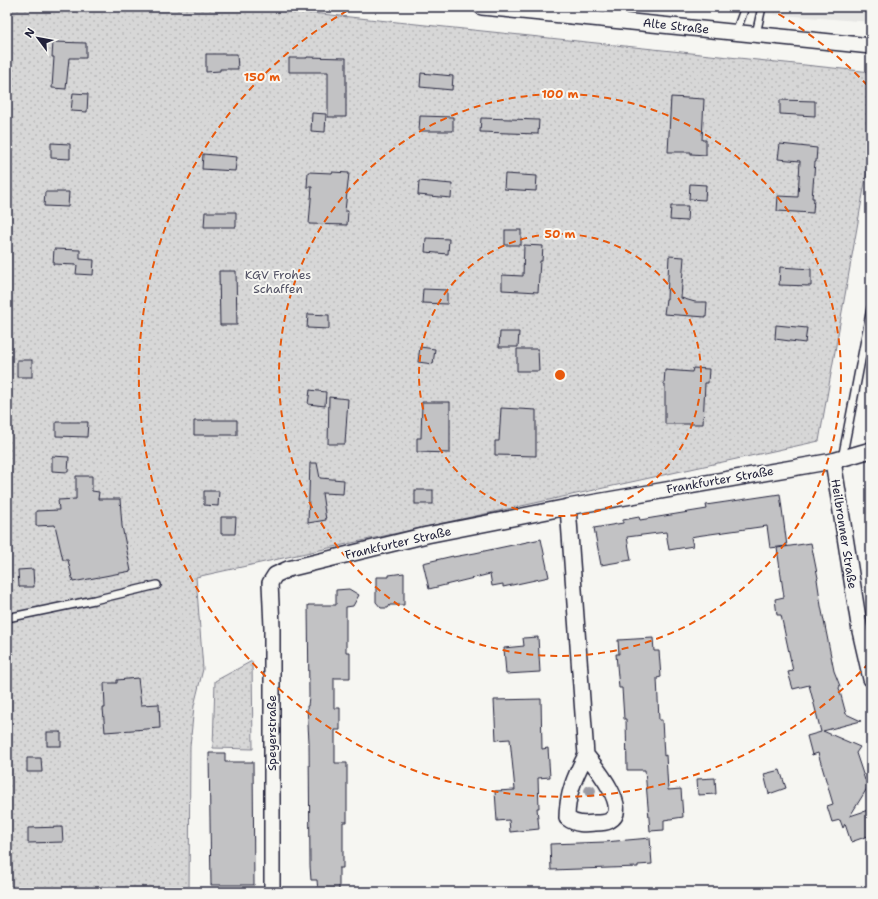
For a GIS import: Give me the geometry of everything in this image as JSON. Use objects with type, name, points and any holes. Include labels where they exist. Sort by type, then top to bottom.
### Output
[{"type":"street","name":"Alte Straße","points":[[482,7],[620,14],[736,32],[871,46]]},
{"type":"street","name":"Frankfurter Straße","points":[[276,575],[288,569],[427,535],[568,507],[837,460],[871,450]]},
{"type":"street","name":"Heilbronner Straße","points":[[837,460],[860,631],[871,678]]},
{"type":"street","points":[[568,507],[586,755],[611,791],[616,804],[616,813],[608,822],[584,824],[574,823],[567,818],[567,806],[574,777],[586,755]]},
{"type":"street","name":"Speyerstraße","points":[[272,892],[272,627],[270,583],[276,575]]},
{"type":"lane","points":[[736,32],[745,7]]},
{"type":"lane","points":[[756,34],[762,7]]},
{"type":"lane","points":[[837,460],[871,308]]},
{"type":"lane","points":[[7,618],[157,585]]},
{"type":"shaded area","points":[[680,7],[871,7],[871,22]]},
{"type":"green space","name":"KGV Frohes Schaffen","points":[[7,7],[255,7],[871,72],[871,149],[819,441],[196,577],[203,669],[194,706],[190,746],[189,892],[7,892]]},
{"type":"green space","points":[[252,661],[253,749],[213,748],[215,681]]},
{"type":"building","points":[[53,42],[86,43],[86,58],[69,58],[66,89],[52,88],[54,57],[52,57]]},
{"type":"building","points":[[206,54],[237,54],[238,69],[220,69],[220,71],[206,72]]},
{"type":"building","points":[[289,58],[346,58],[346,117],[328,117],[328,72],[289,72]]},
{"type":"building","points":[[421,73],[453,76],[452,90],[420,87]]},
{"type":"building","points":[[73,93],[88,94],[87,112],[71,111]]},
{"type":"building","points":[[671,97],[704,99],[702,140],[706,140],[706,155],[691,154],[691,152],[668,152]]},
{"type":"building","points":[[780,100],[815,101],[815,116],[780,114]]},
{"type":"building","points":[[312,113],[326,114],[325,132],[311,131]]},
{"type":"building","points":[[420,116],[453,117],[453,131],[419,131]]},
{"type":"building","points":[[481,118],[539,120],[538,134],[480,132]]},
{"type":"building","points":[[51,143],[70,144],[70,159],[51,158]]},
{"type":"building","points":[[780,144],[817,148],[812,198],[814,198],[813,213],[777,211],[778,196],[798,197],[800,161],[778,159]]},
{"type":"building","points":[[203,154],[237,157],[235,171],[202,169]]},
{"type":"building","points":[[308,172],[349,173],[345,211],[348,211],[347,225],[309,224],[312,187],[307,187]]},
{"type":"building","points":[[505,174],[537,176],[536,191],[504,189]]},
{"type":"building","points":[[419,181],[452,184],[451,198],[418,195]]},
{"type":"building","points":[[690,184],[706,185],[705,200],[689,199]]},
{"type":"building","points":[[45,192],[69,192],[68,207],[44,206]]},
{"type":"building","points":[[671,206],[688,206],[687,221],[670,220]]},
{"type":"building","points":[[205,212],[236,212],[236,227],[204,227]]},
{"type":"building","points":[[505,230],[521,230],[521,245],[505,245]]},
{"type":"building","points":[[426,238],[449,239],[448,254],[425,252]]},
{"type":"building","points":[[524,245],[543,246],[542,261],[540,261],[538,292],[502,290],[502,275],[523,276]]},
{"type":"building","points":[[54,249],[80,250],[80,259],[94,260],[93,275],[76,274],[77,265],[53,264]]},
{"type":"building","points":[[669,256],[684,257],[681,298],[695,302],[707,302],[706,317],[664,314],[667,299]]},
{"type":"building","points":[[780,267],[811,269],[811,286],[779,285]]},
{"type":"building","points":[[219,271],[236,271],[237,325],[220,325]]},
{"type":"building","points":[[423,289],[447,290],[447,304],[422,303]]},
{"type":"building","points":[[308,314],[329,315],[329,329],[307,328]]},
{"type":"building","points":[[776,325],[807,328],[805,343],[775,339]]},
{"type":"building","points":[[500,332],[519,332],[518,347],[499,347]]},
{"type":"building","points":[[420,347],[435,349],[433,364],[418,362]]},
{"type":"building","points":[[517,349],[538,349],[539,371],[517,371]]},
{"type":"building","points":[[17,360],[32,360],[32,377],[17,377]]},
{"type":"building","points":[[693,368],[709,369],[708,383],[705,383],[703,424],[665,424],[665,370],[692,372]]},
{"type":"building","points":[[310,390],[326,392],[325,406],[308,404]]},
{"type":"building","points":[[329,397],[348,399],[345,444],[328,444]]},
{"type":"building","points":[[422,402],[450,402],[450,453],[417,452],[417,438],[421,438]]},
{"type":"building","points":[[501,408],[536,410],[536,456],[495,455],[495,441],[499,441]]},
{"type":"building","points":[[237,420],[237,435],[194,435],[194,421]]},
{"type":"building","points":[[56,422],[88,422],[87,437],[56,436]]},
{"type":"building","points":[[52,456],[69,457],[68,472],[52,471]]},
{"type":"building","points":[[310,463],[317,463],[320,478],[344,480],[343,494],[322,493],[326,520],[308,523]]},
{"type":"building","points":[[76,476],[92,476],[92,491],[99,492],[98,499],[120,499],[122,526],[131,571],[73,582],[68,560],[63,560],[55,525],[36,526],[36,511],[59,510],[58,500],[76,499]]},
{"type":"building","points":[[415,490],[433,490],[433,504],[415,504]]},
{"type":"building","points":[[204,491],[219,491],[218,506],[204,505]]},
{"type":"building","points":[[780,494],[787,546],[770,548],[767,526],[691,537],[693,546],[669,550],[666,532],[627,537],[631,560],[601,565],[594,528],[623,523],[623,520],[639,517],[640,520],[707,509],[706,505]]},
{"type":"building","points":[[221,517],[236,517],[235,534],[221,534]]},
{"type":"building","points":[[541,539],[549,577],[503,587],[503,584],[492,586],[490,574],[429,589],[423,563]]},
{"type":"building","points":[[811,543],[818,578],[821,606],[834,671],[840,686],[839,688],[846,714],[861,721],[823,731],[860,747],[856,753],[865,780],[871,782],[850,816],[871,809],[871,835],[851,842],[845,824],[843,828],[840,820],[832,822],[827,806],[833,804],[818,753],[812,755],[807,736],[821,732],[809,685],[793,689],[788,672],[793,671],[781,615],[777,615],[775,599],[784,597],[777,548]]},
{"type":"building","points":[[33,569],[34,587],[19,587],[18,570]]},
{"type":"building","points":[[404,573],[404,605],[390,605],[388,608],[381,608],[376,602],[376,577],[389,577],[389,575]]},
{"type":"building","points":[[349,589],[359,595],[353,606],[346,607],[346,652],[350,652],[350,678],[334,678],[334,708],[340,708],[340,730],[335,730],[335,763],[347,763],[347,822],[343,822],[343,868],[339,868],[339,892],[318,892],[317,880],[311,880],[310,866],[309,742],[307,706],[309,696],[308,605],[336,605],[336,590]]},
{"type":"building","points":[[538,637],[540,672],[506,674],[504,648],[524,646],[523,638]]},
{"type":"building","points":[[653,638],[654,651],[659,651],[661,677],[657,678],[659,720],[662,720],[668,790],[681,789],[683,817],[664,820],[664,830],[650,831],[645,770],[627,770],[626,719],[624,719],[622,688],[619,688],[616,654],[619,654],[618,640]]},
{"type":"building","points":[[138,678],[141,705],[159,704],[160,728],[105,732],[103,708],[105,708],[104,683],[117,683],[117,680]]},
{"type":"building","points":[[541,699],[542,749],[548,748],[550,777],[538,778],[539,808],[537,808],[539,829],[510,832],[509,820],[497,821],[495,791],[515,790],[510,739],[496,740],[494,700]]},
{"type":"building","points":[[47,732],[61,732],[61,746],[47,746]]},
{"type":"building","points":[[209,753],[225,753],[225,762],[253,762],[254,885],[211,885]]},
{"type":"building","points":[[27,758],[41,758],[42,772],[27,772]]},
{"type":"building","points":[[780,770],[786,788],[769,794],[764,774]]},
{"type":"building","points":[[715,778],[716,794],[698,795],[697,779]]},
{"type":"building","points":[[62,827],[63,842],[28,843],[28,828]]},
{"type":"building","points":[[650,838],[652,864],[638,865],[638,867],[551,870],[550,844],[605,842]]}]
